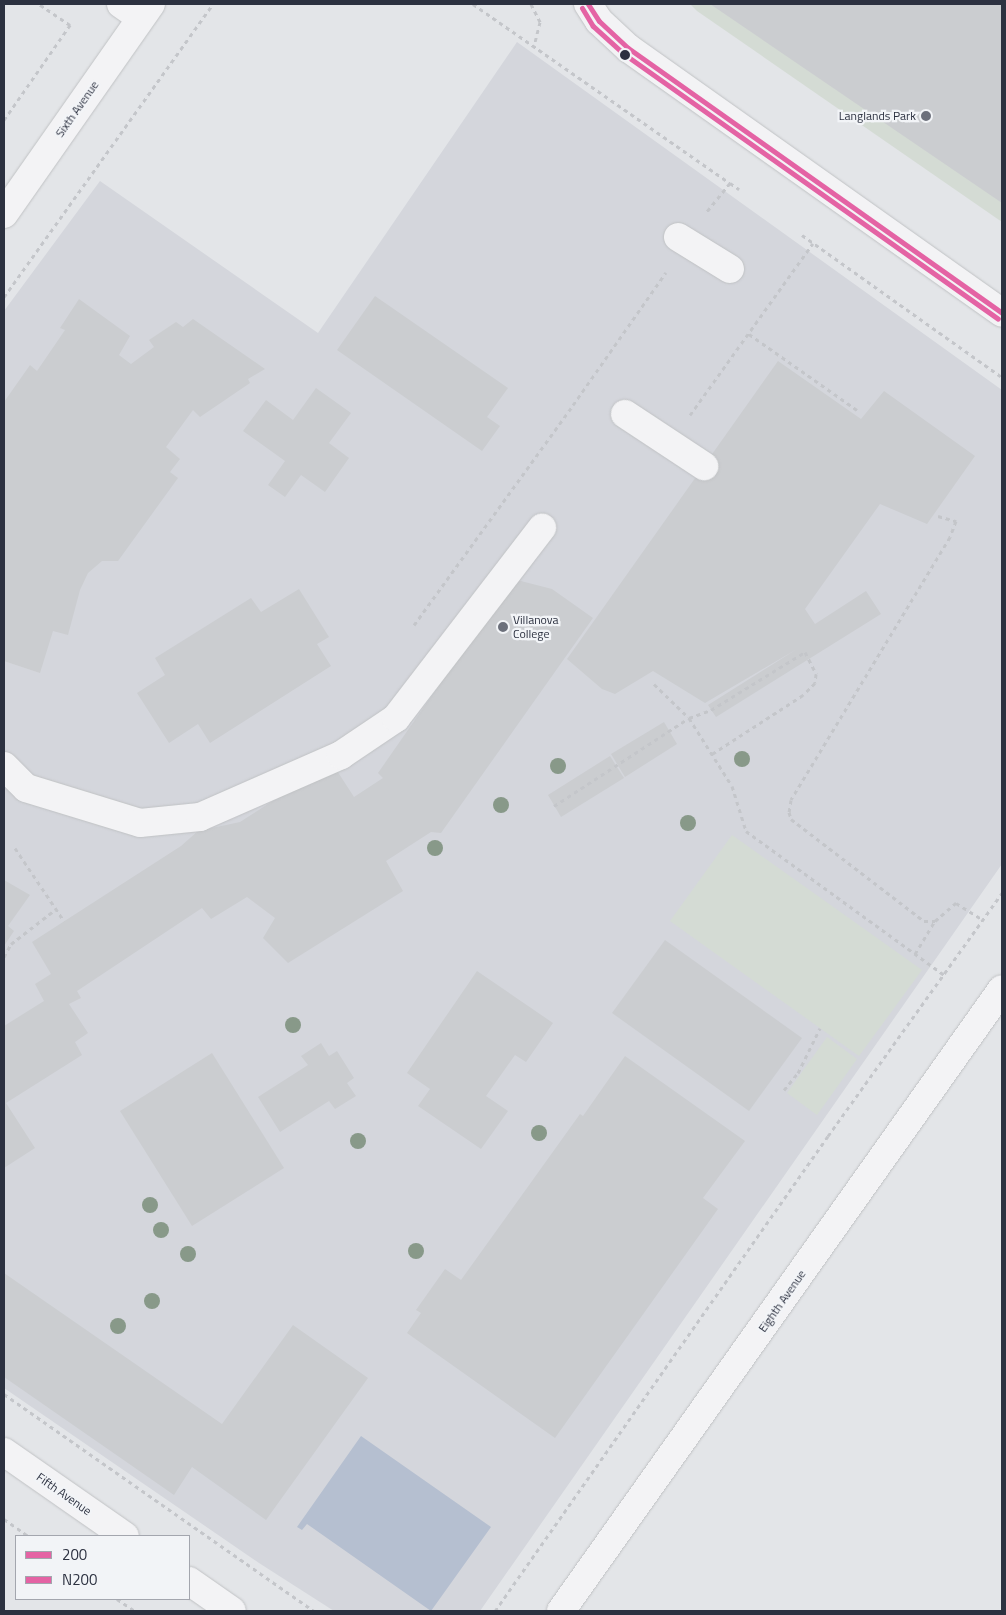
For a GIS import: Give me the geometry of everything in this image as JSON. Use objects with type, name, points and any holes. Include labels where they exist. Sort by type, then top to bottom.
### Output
[{"type":"street","points":[[588,4],[599,21],[628,48],[1002,313]]},
{"type":"street","name":"Sixth Avenue","points":[[4,214],[137,9]]},
{"type":"street","points":[[682,240],[730,269]]},
{"type":"street","points":[[625,414],[704,466]]},
{"type":"street","points":[[4,766],[26,788],[140,823],[200,817],[341,755],[396,718],[542,528]]},
{"type":"street","name":"Eighth Avenue","points":[[561,1611],[1002,989]]},
{"type":"street","name":"Fifth Avenue","points":[[4,1452],[124,1535]]},
{"type":"street","points":[[190,1582],[232,1611]]},
{"type":"path","points":[[4,120],[70,25],[39,4]]},
{"type":"path","points":[[4,297],[212,4]]},
{"type":"path","points":[[473,4],[739,189]]},
{"type":"path","points":[[531,4],[540,22],[534,46]]},
{"type":"path","points":[[414,625],[573,405],[682,240],[730,183]]},
{"type":"path","points":[[802,235],[1002,377]]},
{"type":"path","points":[[670,443],[813,243]]},
{"type":"path","points":[[749,334],[857,410]]},
{"type":"path","points":[[935,921],[924,920],[791,819],[788,812],[790,800],[950,537],[956,521],[938,516]]},
{"type":"path","points":[[554,806],[689,718],[711,710],[805,652],[816,674],[815,683],[803,695],[712,754]]},
{"type":"path","points":[[654,684],[689,718],[712,754],[732,786],[746,831],[944,975]]},
{"type":"path","points":[[15,848],[64,922]]},
{"type":"path","points":[[495,1611],[828,1136],[1002,893]]},
{"type":"path","points":[[914,954],[935,921],[956,903],[983,920]]},
{"type":"path","points":[[4,957],[12,944],[56,909]]},
{"type":"path","points":[[784,1090],[798,1073],[820,1028]]},
{"type":"path","points":[[4,1394],[314,1611]]},
{"type":"path","points":[[4,1519],[27,1535]]},
{"type":"path","points":[[118,1600],[135,1611]]},
{"type":"shaded area","name":"Langlands Park","points":[[690,4],[1002,4],[1002,222],[697,11]]},
{"type":"shaded area","name":"Villanova College","points":[[517,42],[1002,390],[1002,864],[480,1611],[334,1611],[259,1563],[4,1388],[4,311],[100,181],[318,333]]},
{"type":"shaded area","points":[[732,835],[922,970],[859,1056],[670,921]]},
{"type":"shaded area","points":[[827,1037],[857,1059],[817,1115],[787,1093]]},
{"type":"water","points":[[361,1436],[491,1527],[431,1611],[307,1524],[302,1530],[297,1527]]},
{"type":"building","name":"Langlands Park","points":[[710,4],[1002,4],[1002,203]]},
{"type":"building","points":[[375,296],[508,388],[487,417],[500,426],[482,451],[337,350]]},
{"type":"building","points":[[79,299],[130,336],[119,355],[131,364],[154,347],[149,340],[176,322],[183,327],[193,319],[265,369],[248,379],[250,383],[200,417],[193,410],[166,447],[180,459],[170,472],[178,478],[118,561],[102,561],[88,573],[80,590],[68,635],[53,631],[40,673],[4,661],[4,402],[30,365],[37,371],[65,330],[60,328]]},
{"type":"building","points":[[778,361],[861,419],[884,391],[975,456],[927,524],[880,504],[805,609],[815,624],[866,591],[881,614],[716,717],[708,705],[797,649],[705,703],[653,671],[615,694],[602,689],[567,659]]},
{"type":"building","points":[[316,388],[351,413],[329,443],[349,458],[325,492],[301,475],[285,497],[268,485],[285,461],[243,431],[266,400],[293,420]]},
{"type":"building","points":[[513,579],[552,589],[593,618],[441,833],[431,832],[386,861],[403,891],[288,963],[263,938],[275,918],[247,897],[211,919],[202,908],[77,991],[81,998],[69,1004],[88,1033],[75,1042],[82,1055],[6,1103],[35,1148],[4,1168],[4,1026],[44,1001],[35,984],[51,974],[32,942],[181,846],[198,831],[240,822],[332,763],[354,797],[383,778],[378,773]]},
{"type":"building","points":[[299,589],[329,637],[317,644],[331,666],[210,743],[198,724],[169,743],[137,693],[165,675],[155,658],[251,598],[261,612]]},
{"type":"building","points":[[664,722],[677,744],[625,777],[611,754]]},
{"type":"building","points":[[610,756],[624,778],[561,817],[548,795]]},
{"type":"building","points":[[4,880],[30,895],[8,926],[14,931],[4,946]]},
{"type":"building","points":[[665,940],[802,1038],[749,1111],[612,1013]]},
{"type":"building","points":[[477,971],[553,1023],[526,1062],[515,1055],[486,1096],[508,1111],[481,1149],[418,1106],[430,1089],[407,1073]]},
{"type":"building","points":[[321,1043],[329,1056],[337,1051],[354,1078],[347,1083],[356,1096],[335,1109],[329,1101],[280,1132],[258,1097],[308,1065],[301,1056]]},
{"type":"building","points":[[212,1053],[284,1168],[192,1226],[120,1111]]},
{"type":"building","points":[[625,1056],[745,1141],[703,1198],[718,1209],[555,1438],[407,1333],[421,1313],[416,1310],[445,1269],[461,1280],[580,1114],[583,1116]]},
{"type":"building","points":[[4,1273],[222,1424],[293,1325],[368,1378],[266,1520],[192,1467],[174,1495],[4,1377]]},
{"type":"transit line","name":"200","points":[[588,4],[599,21],[628,48],[1002,313]]},
{"type":"transit line","name":"N200","points":[[582,8],[593,26],[624,54],[998,319]]},
{"type":"place","name":"Langlands Park","points":[[926,116]]},
{"type":"place","name":"Villanova College","points":[[503,627]]}]
